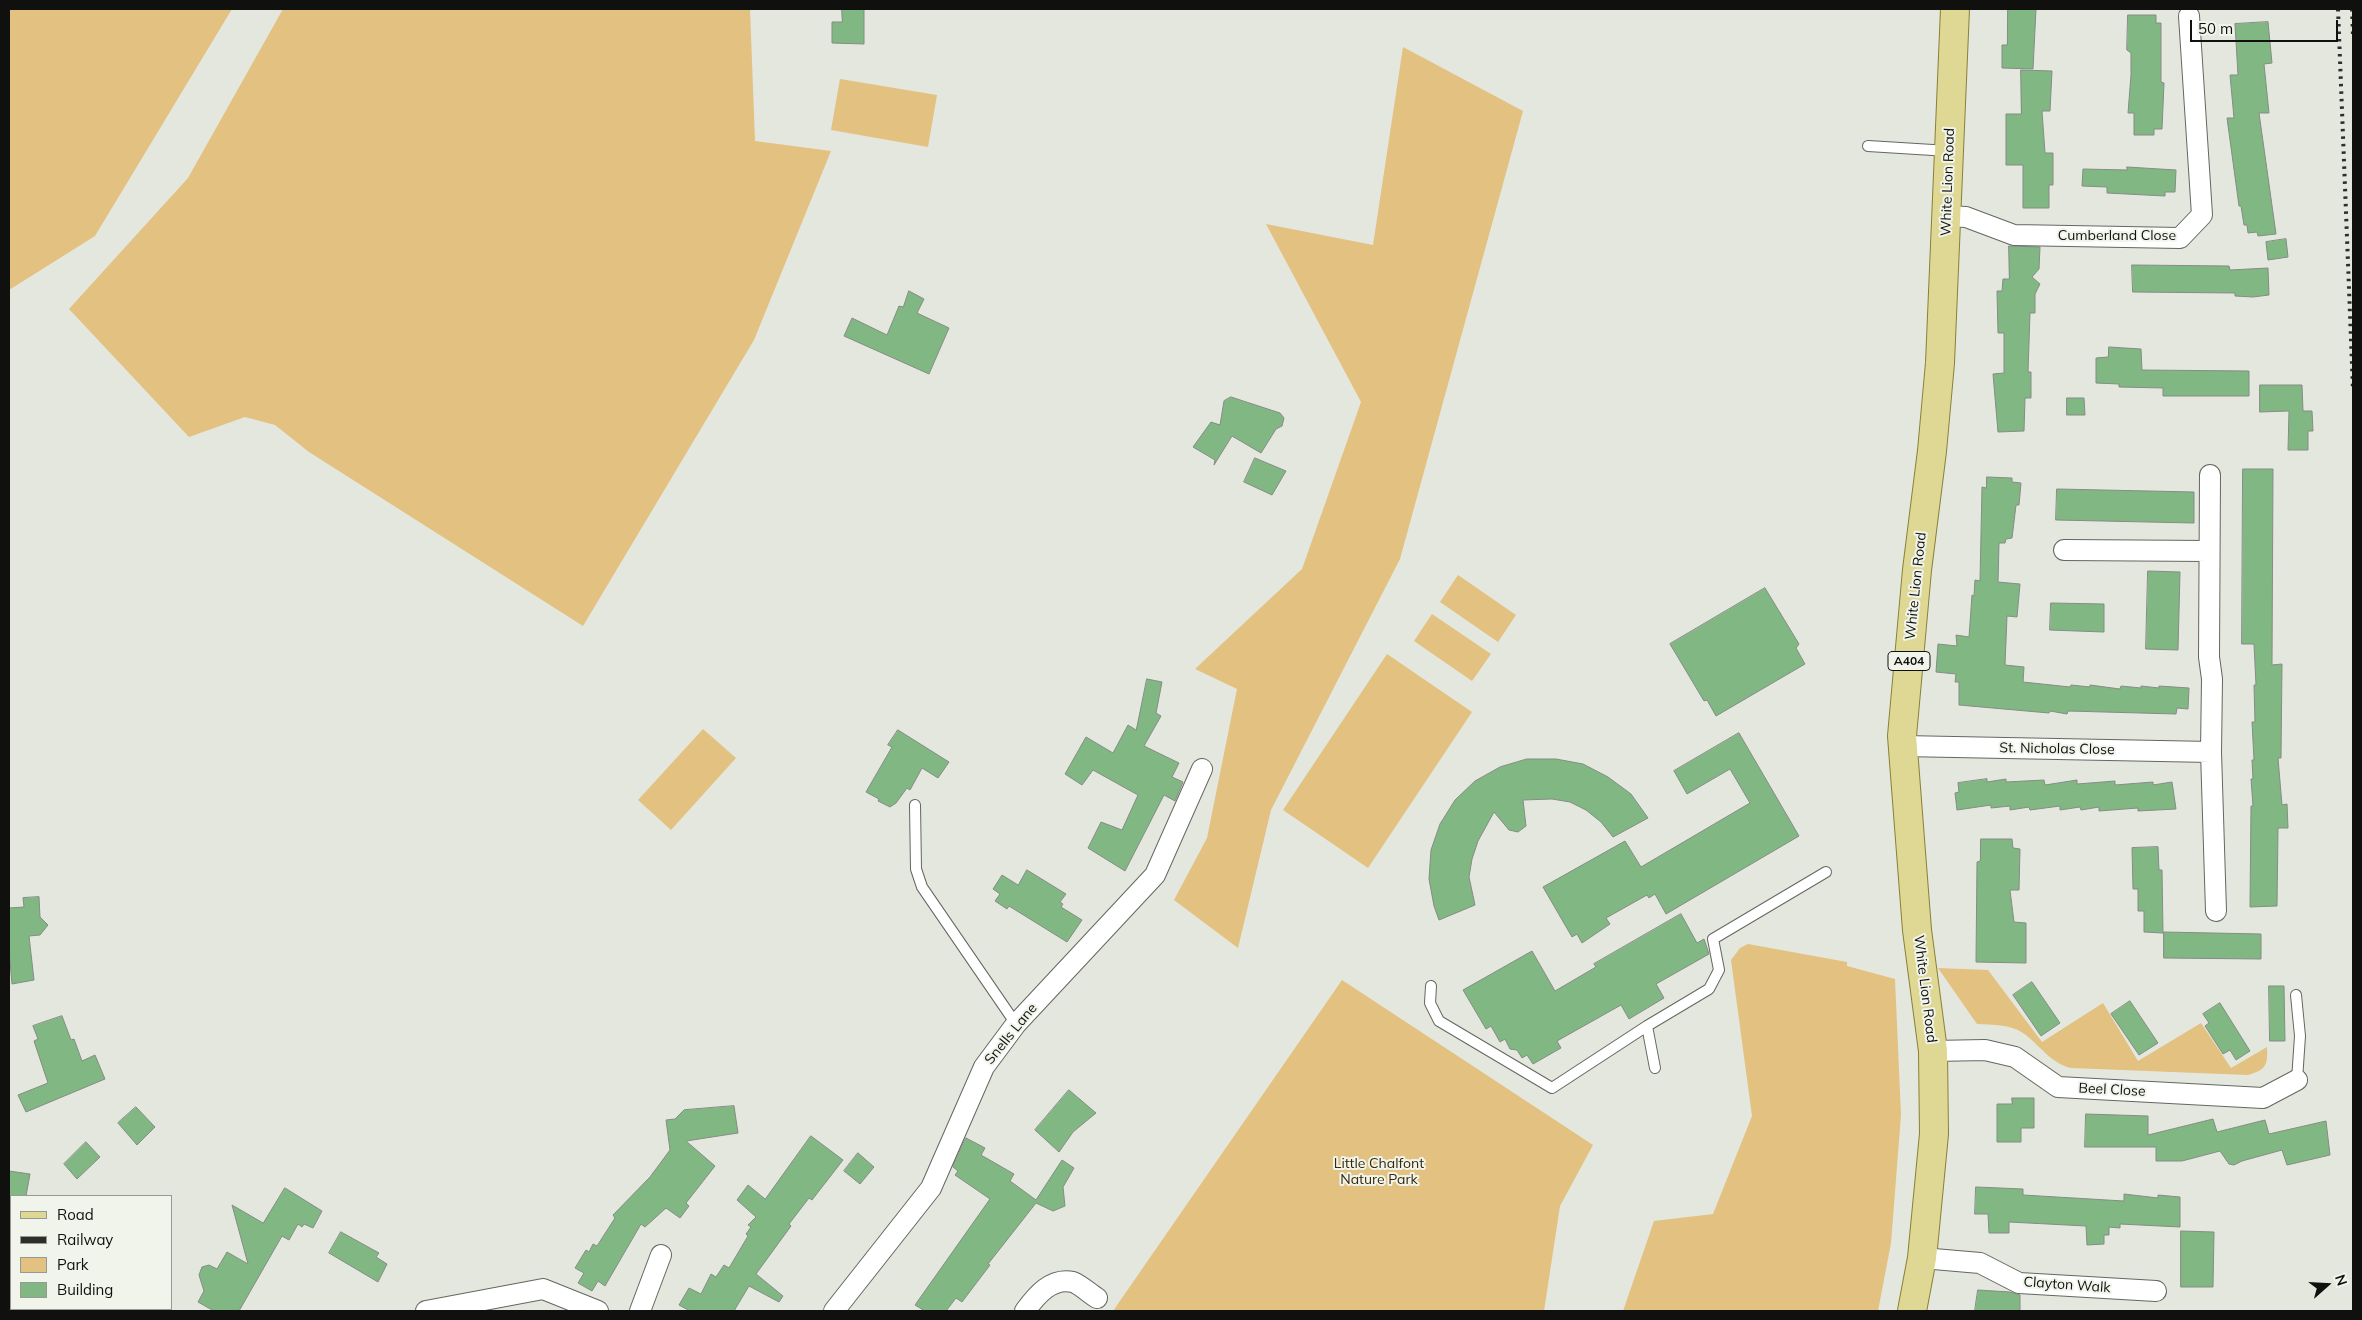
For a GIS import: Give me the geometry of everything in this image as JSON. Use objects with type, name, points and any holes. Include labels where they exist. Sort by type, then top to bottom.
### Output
[{"type":"main road","name":"White Lion Road","points":[[1912,1311],[1922,1258],[1934,1134],[1933,1051],[1918,930],[1903,746],[1917,570],[1932,451],[1939,373],[1955,9]]},
{"type":"street","name":"Cumberland Close","points":[[1947,216],[1966,217],[2014,235],[2180,238],[2202,215],[2189,16]]},
{"type":"street","points":[[2210,475],[2211,752],[2216,911]]},
{"type":"street","points":[[2064,550],[2209,550]]},
{"type":"street","name":"St. Nicholas Close","points":[[1903,746],[2211,752]]},
{"type":"street","name":"Snells Lane","points":[[834,1311],[931,1188],[984,1067],[1016,1024],[1155,875],[1202,769]]},
{"type":"street","name":"Beel Close","points":[[1933,1051],[1985,1050],[2015,1057],[2058,1087],[2263,1098],[2297,1080]]},
{"type":"street","points":[[640,1311],[661,1254]]},
{"type":"street","name":"Clayton Walk","points":[[1922,1258],[1980,1263],[2019,1283],[2156,1291]]},
{"type":"street","points":[[1026,1311],[1038,1292],[1057,1282],[1074,1282],[1097,1298]]},
{"type":"street","points":[[426,1311],[543,1289],[598,1311]]},
{"type":"lane","points":[[1868,146],[1950,151]]},
{"type":"lane","points":[[915,805],[916,869],[922,888],[1016,1024]]},
{"type":"lane","points":[[1431,986],[1430,1003],[1439,1021],[1552,1088],[1709,988],[1719,970],[1713,939],[1826,872]]},
{"type":"lane","points":[[2296,995],[2300,1036],[2297,1080]]},
{"type":"lane","points":[[1647,1026],[1655,1068]]},
{"type":"green space","points":[[9,9],[232,9],[95,236],[9,290]]},
{"type":"green space","points":[[283,9],[750,9],[755,141],[831,151],[754,340],[583,626],[309,452],[275,425],[245,417],[189,437],[69,309],[188,178]]},
{"type":"green space","points":[[1403,47],[1523,111],[1400,559],[1271,810],[1238,948],[1174,900],[1207,838],[1237,689],[1195,669],[1302,569],[1361,402],[1266,224],[1373,245]]},
{"type":"green space","points":[[840,79],[937,95],[928,147],[831,130]]},
{"type":"green space","points":[[1458,575],[1516,615],[1498,642],[1440,602]]},
{"type":"green space","points":[[1432,614],[1491,654],[1472,681],[1414,641]]},
{"type":"green space","points":[[1387,654],[1472,712],[1368,868],[1283,810]]},
{"type":"green space","points":[[703,729],[736,758],[671,830],[638,800]]},
{"type":"green space","points":[[1748,944],[1847,962],[1847,966],[1895,979],[1901,1115],[1891,1243],[1878,1311],[1623,1311],[1654,1221],[1713,1214],[1752,1116],[1731,960],[1740,948]]},
{"type":"green space","points":[[1938,968],[1988,970],[2042,1042],[2103,1003],[2138,1061],[2201,1023],[2231,1068],[2267,1047],[2265,1066],[2259,1071],[2248,1075],[2071,1068],[2064,1066],[2051,1058],[2018,1030],[1977,1024]]},
{"type":"green space","name":"Little Chalfont Nature Park","points":[[1342,980],[1593,1145],[1560,1206],[1544,1311],[1113,1311]]},
{"type":"building","points":[[842,9],[864,9],[864,44],[832,43],[832,22],[842,22]]},
{"type":"building","points":[[2008,9],[2036,9],[2033,69],[2002,68],[2002,45],[2007,45]]},
{"type":"building","points":[[2128,15],[2156,15],[2156,23],[2161,23],[2161,82],[2164,83],[2162,129],[2154,129],[2154,135],[2134,135],[2134,113],[2128,113],[2131,53],[2127,50]]},
{"type":"building","points":[[2268,22],[2272,63],[2264,64],[2269,113],[2259,113],[2276,234],[2258,236],[2257,232],[2248,233],[2247,225],[2244,225],[2241,206],[2239,206],[2227,118],[2234,118],[2230,75],[2238,75],[2235,24]]},
{"type":"building","points":[[2021,70],[2052,71],[2050,111],[2042,111],[2045,153],[2053,153],[2053,185],[2049,185],[2049,208],[2023,208],[2023,165],[2006,165],[2006,114],[2021,114]]},
{"type":"building","points":[[2127,167],[2176,170],[2175,192],[2165,192],[2165,196],[2107,193],[2107,187],[2082,186],[2083,169],[2127,170]]},
{"type":"building","points":[[2286,239],[2288,257],[2268,260],[2266,242]]},
{"type":"building","points":[[2009,246],[2040,247],[2039,269],[2032,277],[2040,284],[2035,294],[2035,313],[2030,313],[2028,372],[2031,372],[2031,398],[2025,398],[2024,431],[1998,432],[1993,374],[2004,373],[2004,333],[1998,333],[1997,291],[2002,291],[2003,279],[2009,279]]},
{"type":"building","points":[[2132,265],[2229,266],[2230,270],[2268,268],[2269,295],[2253,297],[2235,296],[2235,293],[2133,292]]},
{"type":"building","points":[[909,291],[924,299],[917,313],[949,328],[929,374],[844,336],[852,318],[887,335],[899,306],[903,307]]},
{"type":"building","points":[[2109,347],[2141,349],[2142,370],[2249,371],[2249,396],[2163,396],[2163,388],[2119,387],[2119,384],[2096,383],[2096,358],[2108,357]]},
{"type":"building","points":[[2260,385],[2302,385],[2303,411],[2312,411],[2313,431],[2308,431],[2308,450],[2288,450],[2289,411],[2260,412]]},
{"type":"building","points":[[1231,397],[1280,413],[1284,418],[1282,426],[1276,429],[1261,453],[1232,436],[1214,465],[1215,460],[1193,447],[1211,422],[1220,425],[1224,401]]},
{"type":"building","points":[[2067,398],[2084,398],[2085,415],[2067,415]]},
{"type":"building","points":[[1255,458],[1286,471],[1272,495],[1244,482]]},
{"type":"building","points":[[2243,469],[2273,469],[2272,665],[2282,664],[2281,758],[2278,758],[2282,805],[2287,804],[2288,828],[2278,828],[2277,906],[2250,907],[2251,806],[2253,806],[2251,779],[2253,779],[2252,760],[2254,760],[2252,722],[2255,722],[2254,685],[2256,685],[2254,644],[2242,644]]},
{"type":"building","points":[[1987,477],[2012,478],[2012,482],[2021,483],[2019,505],[2016,505],[2012,538],[2006,539],[2005,543],[1999,543],[1998,582],[2020,584],[2017,617],[2007,616],[2005,665],[2024,667],[2023,682],[2070,687],[2071,685],[2090,687],[2090,685],[2120,689],[2121,686],[2189,688],[2188,709],[2177,708],[2176,714],[2068,711],[2067,714],[2050,711],[2049,713],[1959,705],[1959,682],[1955,682],[1956,674],[1936,672],[1938,644],[1957,646],[1956,635],[1969,637],[1972,595],[1974,596],[1975,580],[1980,581],[1982,487],[1986,488]]},
{"type":"building","points":[[2057,489],[2194,492],[2194,523],[2056,520]]},
{"type":"building","points":[[2148,571],[2180,572],[2178,650],[2146,649]]},
{"type":"building","points":[[1765,588],[1799,644],[1796,648],[1805,664],[1716,716],[1707,700],[1704,701],[1670,644]]},
{"type":"building","points":[[2051,603],[2104,604],[2104,632],[2050,630]]},
{"type":"building","points":[[1147,679],[1162,682],[1156,713],[1161,716],[1144,746],[1179,763],[1172,777],[1183,782],[1175,801],[1164,795],[1125,871],[1088,848],[1101,822],[1122,830],[1138,795],[1093,770],[1082,785],[1065,774],[1086,737],[1113,753],[1128,725],[1136,730]]},
{"type":"building","points":[[898,730],[949,762],[938,778],[922,768],[910,790],[907,788],[896,803],[890,807],[866,792],[892,747],[888,745]]},
{"type":"building","points":[[1739,733],[1799,836],[1666,914],[1655,894],[1649,898],[1647,895],[1606,918],[1610,924],[1582,943],[1577,934],[1572,937],[1543,887],[1625,841],[1641,867],[1750,803],[1730,769],[1687,794],[1674,771]]},
{"type":"building","points":[[1527,759],[1556,759],[1583,764],[1608,777],[1631,794],[1648,818],[1613,837],[1601,822],[1586,810],[1570,802],[1552,799],[1523,800],[1526,826],[1518,832],[1509,830],[1494,812],[1478,841],[1472,859],[1469,877],[1475,905],[1439,920],[1434,906],[1429,879],[1431,850],[1440,824],[1455,800],[1475,781],[1500,767]]},
{"type":"building","points":[[1987,779],[1987,782],[2006,779],[2006,782],[2044,780],[2045,785],[2077,780],[2077,784],[2115,781],[2115,785],[2153,782],[2153,785],[2172,782],[2176,809],[2138,811],[2138,808],[2099,811],[2099,807],[2081,810],[2080,807],[2060,810],[2060,806],[2030,810],[2029,807],[2010,810],[2010,806],[1991,808],[1991,805],[1957,810],[1955,793],[1959,792],[1958,783]]},
{"type":"building","points":[[1981,839],[2012,839],[2013,848],[2020,849],[2019,890],[2010,890],[2014,922],[2026,923],[2026,963],[1976,962],[1977,862],[1980,861]]},
{"type":"building","points":[[2158,847],[2159,870],[2162,870],[2163,933],[2144,932],[2144,911],[2138,911],[2138,889],[2133,889],[2132,848]]},
{"type":"building","points":[[1027,870],[1066,894],[1060,902],[1063,904],[1061,907],[1082,920],[1067,942],[1009,906],[1007,909],[995,901],[1000,894],[993,889],[1002,875],[1018,885]]},
{"type":"building","points":[[39,897],[40,917],[48,925],[40,935],[29,936],[34,980],[12,984],[9,951],[9,908],[24,907],[23,898]]},
{"type":"building","points":[[1681,914],[1697,943],[1704,939],[1709,954],[1656,984],[1664,998],[1629,1019],[1621,1005],[1557,1041],[1561,1048],[1533,1064],[1527,1055],[1522,1058],[1517,1050],[1510,1049],[1505,1039],[1500,1042],[1491,1026],[1486,1029],[1463,990],[1532,951],[1555,991],[1596,967],[1594,964]]},
{"type":"building","points":[[2164,932],[2261,934],[2261,959],[2164,958]]},
{"type":"building","points":[[2032,982],[2060,1023],[2041,1036],[2013,995]]},
{"type":"building","points":[[2269,986],[2284,986],[2285,1041],[2270,1041]]},
{"type":"building","points":[[2130,1001],[2158,1043],[2139,1055],[2111,1014]]},
{"type":"building","points":[[2220,1003],[2250,1051],[2236,1060],[2230,1050],[2223,1054],[2205,1026],[2209,1023],[2203,1014]]},
{"type":"building","points":[[62,1016],[71,1040],[74,1039],[82,1061],[95,1055],[105,1079],[26,1112],[18,1095],[48,1083],[34,1041],[38,1039],[33,1026]]},
{"type":"building","points":[[1069,1090],[1096,1113],[1073,1132],[1059,1152],[1035,1130]]},
{"type":"building","points":[[2012,1098],[2034,1098],[2034,1128],[2021,1128],[2021,1142],[1997,1142],[1997,1104],[2012,1104]]},
{"type":"building","points":[[734,1106],[738,1133],[686,1141],[715,1166],[686,1203],[689,1206],[680,1218],[666,1208],[645,1227],[641,1224],[605,1286],[598,1281],[592,1291],[578,1283],[584,1273],[575,1268],[586,1250],[589,1252],[593,1244],[597,1246],[615,1218],[613,1215],[650,1177],[670,1150],[666,1120],[675,1119],[684,1110]]},
{"type":"building","points":[[136,1107],[155,1127],[137,1145],[118,1123]]},
{"type":"building","points":[[2086,1114],[2148,1116],[2148,1135],[2213,1119],[2217,1132],[2265,1120],[2269,1134],[2326,1121],[2330,1155],[2287,1165],[2282,1150],[2234,1165],[2229,1164],[2220,1151],[2182,1161],[2156,1161],[2156,1147],[2085,1147]]},
{"type":"building","points":[[811,1136],[843,1160],[812,1200],[809,1198],[789,1224],[791,1226],[756,1274],[783,1296],[779,1302],[749,1286],[734,1311],[690,1311],[679,1305],[689,1288],[701,1294],[711,1274],[716,1277],[724,1265],[729,1268],[748,1236],[746,1234],[751,1227],[748,1225],[756,1217],[737,1200],[748,1185],[765,1199]]},
{"type":"building","points":[[966,1138],[985,1148],[981,1155],[1014,1174],[1010,1181],[1036,1200],[1062,1160],[1074,1168],[1063,1187],[1065,1206],[1053,1211],[1036,1203],[988,1264],[990,1265],[962,1302],[956,1298],[946,1311],[925,1311],[915,1305],[990,1199],[955,1175],[958,1171],[953,1167]]},
{"type":"building","points":[[86,1142],[100,1157],[77,1179],[64,1164]]},
{"type":"building","points":[[858,1153],[874,1167],[860,1184],[844,1171]]},
{"type":"building","points":[[9,1171],[30,1174],[26,1195],[9,1196]]},
{"type":"building","points":[[1976,1187],[2023,1189],[2023,1195],[2124,1201],[2124,1194],[2158,1198],[2158,1195],[2180,1197],[2180,1227],[2120,1224],[2120,1228],[2109,1227],[2109,1235],[2104,1235],[2104,1244],[2087,1245],[2086,1226],[2009,1222],[2009,1233],[1989,1233],[1988,1214],[1975,1214]]},
{"type":"building","points":[[285,1188],[322,1211],[313,1228],[304,1224],[302,1227],[298,1224],[289,1240],[282,1236],[239,1311],[214,1311],[198,1302],[204,1291],[199,1275],[202,1267],[209,1265],[217,1269],[227,1252],[248,1264],[232,1205],[263,1223]]},
{"type":"building","points":[[2181,1231],[2214,1232],[2213,1287],[2181,1287]]},
{"type":"building","points":[[341,1232],[379,1253],[376,1257],[387,1264],[378,1282],[329,1253]]},
{"type":"building","points":[[1978,1290],[2010,1292],[2020,1295],[2020,1311],[1975,1311]]},
{"type":"railway","points":[[2338,9],[2353,390]]},
{"type":"railway","points":[[2352,9],[2353,35]]}]
